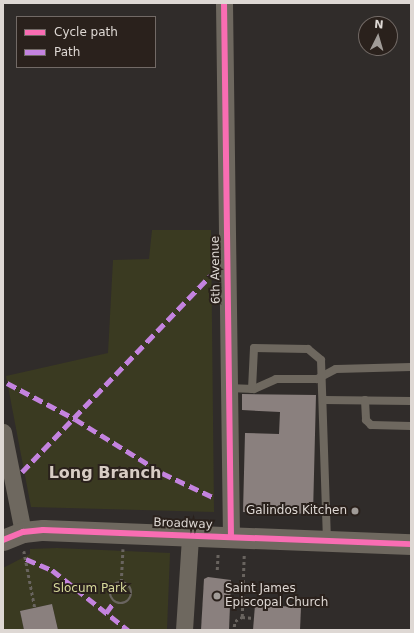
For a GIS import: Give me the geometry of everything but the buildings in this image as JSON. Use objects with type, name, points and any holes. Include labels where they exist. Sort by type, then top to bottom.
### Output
[{"type":"street","name":"6th Avenue","points":[[224,3],[228,388],[224,545]]},
{"type":"street","points":[[3,432],[23,541]]},
{"type":"street","name":"Broadway","points":[[3,540],[23,541],[190,536],[224,545],[327,541],[411,544]]},
{"type":"street","points":[[184,630],[190,536]]},
{"type":"lane","points":[[252,389],[252,352],[256,347],[314,352],[321,360],[324,377],[327,541]]},
{"type":"lane","points":[[228,388],[252,389],[276,379],[311,380],[324,377],[336,369],[411,368]]},
{"type":"lane","points":[[324,400],[411,401]]},
{"type":"lane","points":[[365,400],[366,420],[371,425],[411,426]]},
{"type":"path","points":[[23,541],[35,608]]},
{"type":"path","points":[[217,570],[224,545]]},
{"type":"path","points":[[121,582],[123,549]]},
{"type":"path","points":[[239,588],[243,583],[244,554]]},
{"type":"path","points":[[121,582],[129,586],[132,594],[128,602],[120,604],[112,600],[110,594],[113,586],[121,582]]},
{"type":"path","points":[[242,617],[243,591],[247,587],[243,583]]},
{"type":"path","points":[[231,587],[239,588],[243,591]]},
{"type":"path","points":[[234,627],[235,621],[242,617],[254,618]]},
{"type":"green space","points":[[152,230],[211,230],[214,512],[31,507],[6,376],[108,353],[113,260],[149,259]]},
{"type":"green space","name":"Slocum Park","points":[[57,548],[170,553],[167,630],[58,630],[52,604],[20,611],[24,630],[3,630],[3,568],[30,554],[30,549]]},
{"type":"marked path","points":[[22,472],[211,275]]},
{"type":"marked path","points":[[7,383],[75,419],[162,473],[215,498]]},
{"type":"marked path","points":[[26,559],[52,570],[128,630]]},
{"type":"marked path","points":[[106,613],[114,602]]},
{"type":"cycle path","points":[[224,3],[231,537]]},
{"type":"cycle path","points":[[3,540],[23,532],[43,530],[411,544]]},
{"type":"place","name":"Galindos Kitchen","points":[[355,511]]},
{"type":"place","name":"Saint James Episcopal Church","points":[[217,596]]},
{"type":"district","name":"Long Branch","points":[[105,473]]}]
